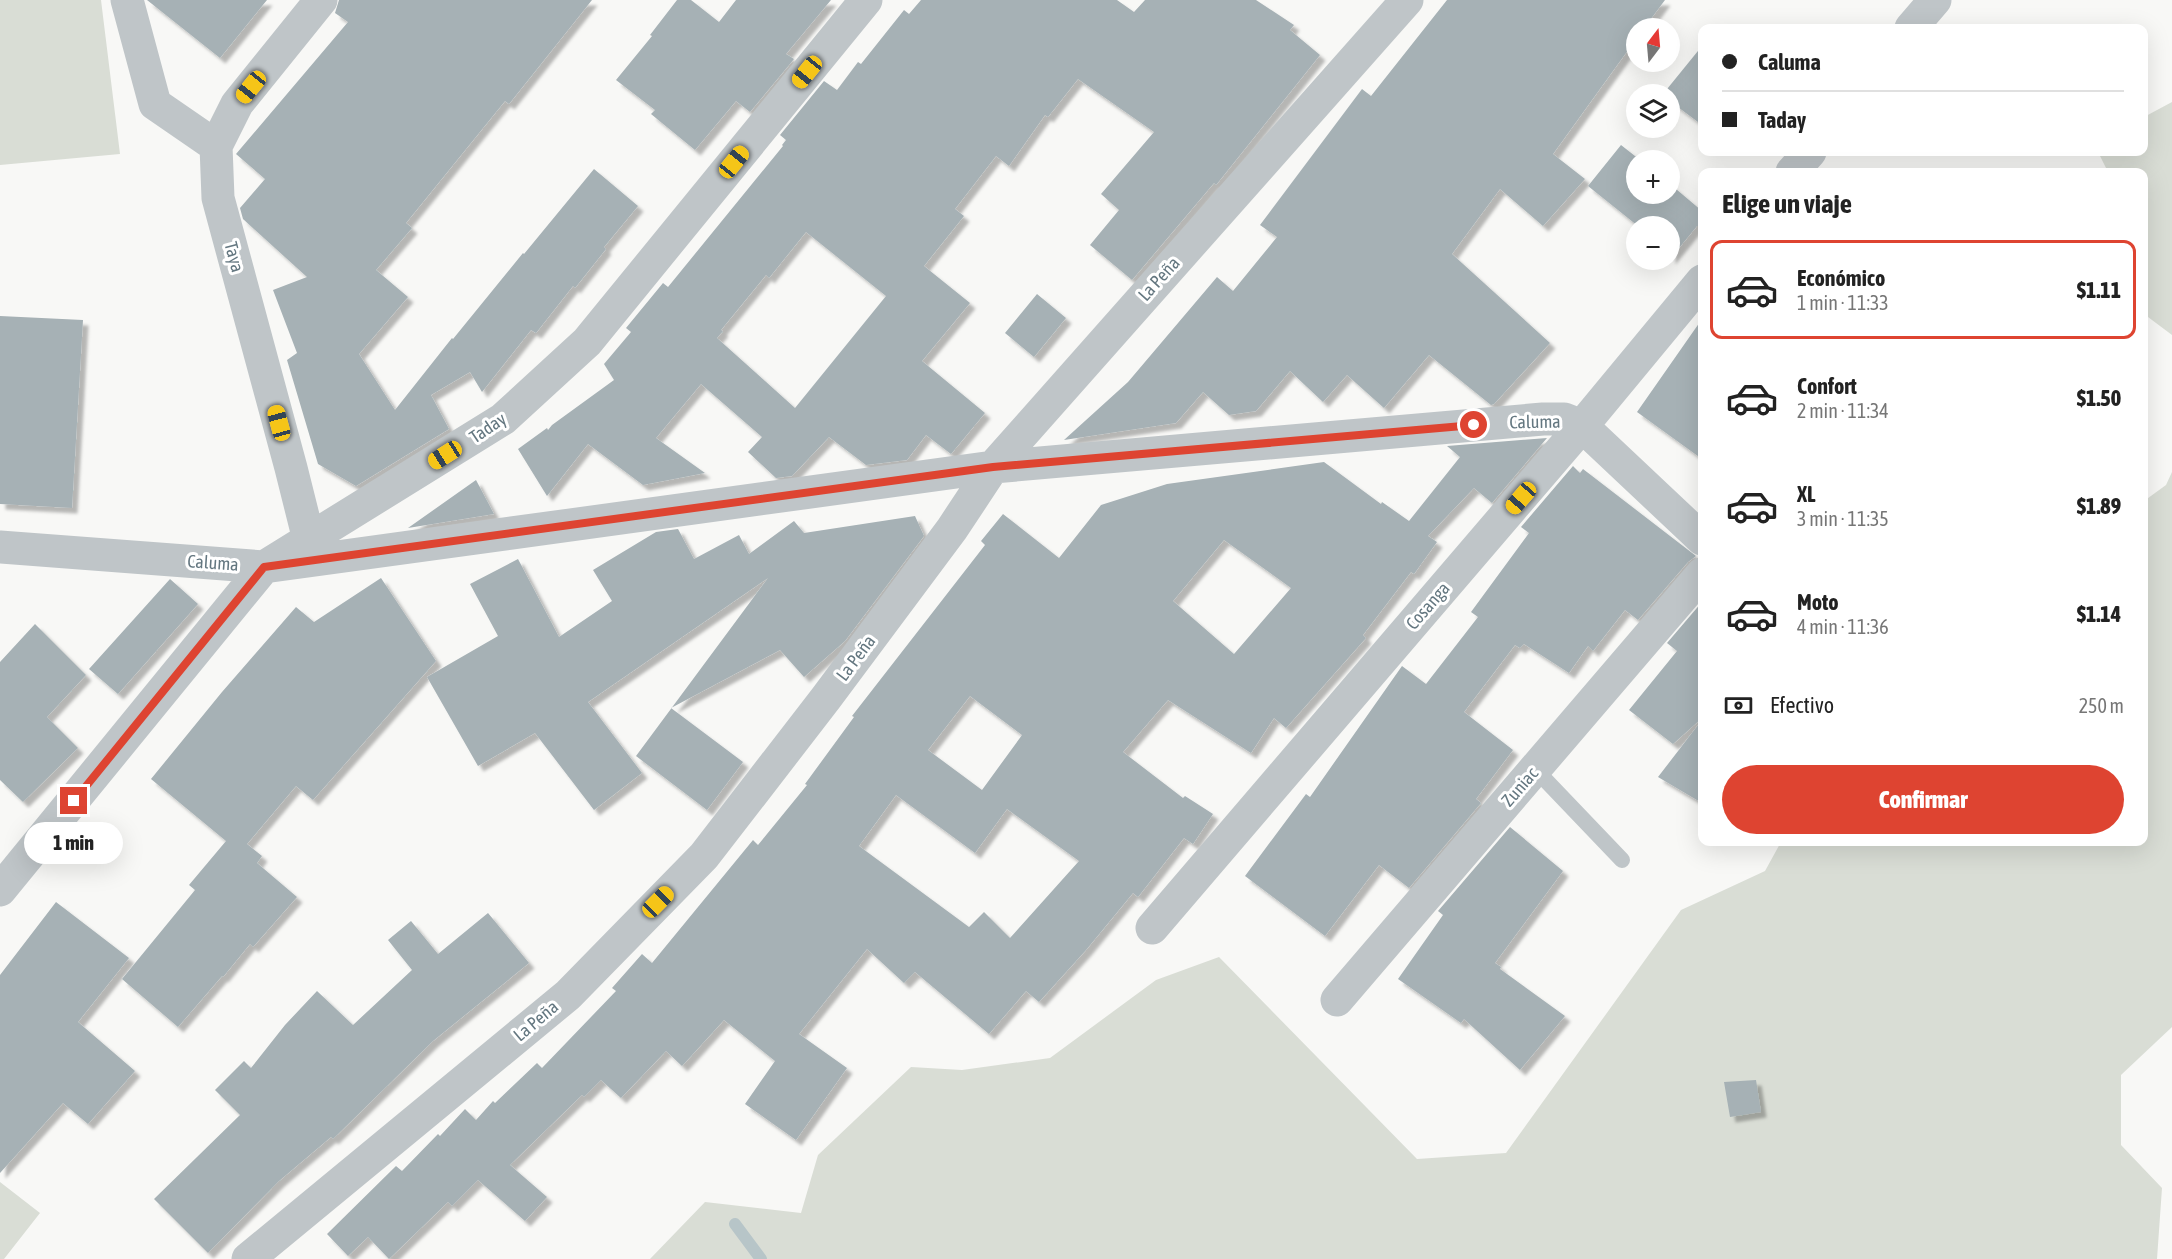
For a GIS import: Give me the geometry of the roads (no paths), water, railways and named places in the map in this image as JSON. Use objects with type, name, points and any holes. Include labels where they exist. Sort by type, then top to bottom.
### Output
[{"type":"street","points":[[127,0],[155,104],[216,146]]},
{"type":"street","name":"Taya","points":[[309,540],[218,198],[216,146],[237,104],[321,0]]},
{"type":"street","name":"Taday","points":[[0,891],[264,567],[503,419],[587,342],[866,0]]},
{"type":"street","name":"La Peña","points":[[248,1259],[568,995],[704,856],[952,529],[993,467],[1407,0]]},
{"type":"street","points":[[1914,24],[1935,0]]},
{"type":"street","points":[[1796,168],[1806,156]]},
{"type":"street","name":"Cosanga","points":[[1152,928],[1582,426],[1698,286]]},
{"type":"street","name":"Caluma","points":[[0,547],[264,567],[993,467],[1542,419],[1564,419],[1582,426],[1698,535]]},
{"type":"street","name":"Zuniac","points":[[1337,1000],[1698,579]]},
{"type":"lane","points":[[1535,769],[1622,860]]},
{"type":"waterway","points":[[735,1224],[761,1259]]}]
